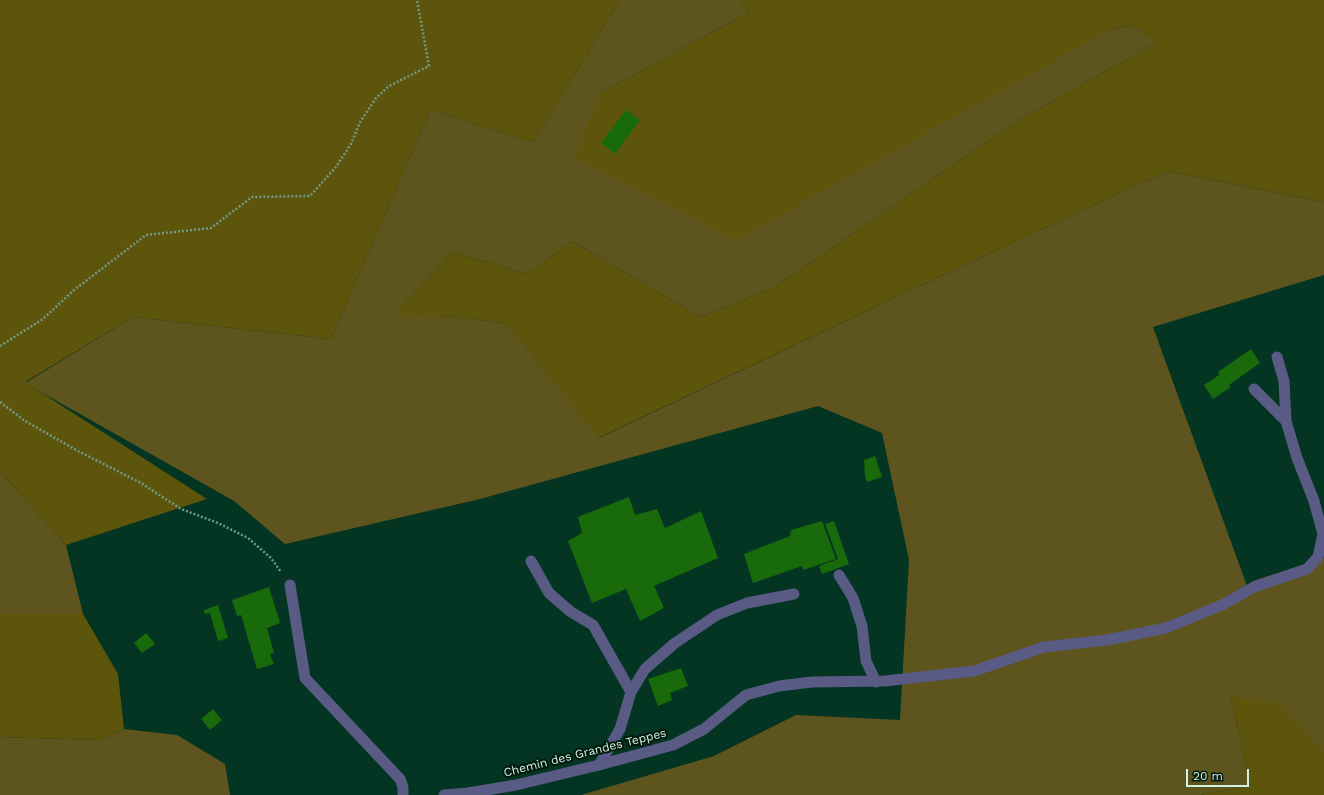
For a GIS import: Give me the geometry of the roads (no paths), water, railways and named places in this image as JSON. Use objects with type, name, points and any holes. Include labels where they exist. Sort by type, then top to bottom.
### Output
[{"type":"street","points":[[1277,358],[1284,381],[1286,421]]},
{"type":"street","points":[[1254,389],[1286,421]]},
{"type":"street","name":"Chemin des Grandes Teppes","points":[[444,795],[468,793],[516,785],[673,745],[704,729],[746,695],[779,686],[812,682],[876,682],[974,671],[1044,647],[1107,640],[1166,628],[1224,604],[1254,587],[1307,569],[1318,557],[1323,534],[1314,501],[1297,458],[1286,421]]},
{"type":"street","points":[[531,561],[549,593],[571,612],[592,625],[631,692]]},
{"type":"street","points":[[839,575],[853,598],[862,626],[866,661],[876,682]]},
{"type":"street","points":[[290,585],[305,678],[400,780],[403,787],[403,795]]},
{"type":"street","points":[[599,765],[620,729],[631,692],[645,669],[675,643],[717,615],[747,603],[794,594]]}]
